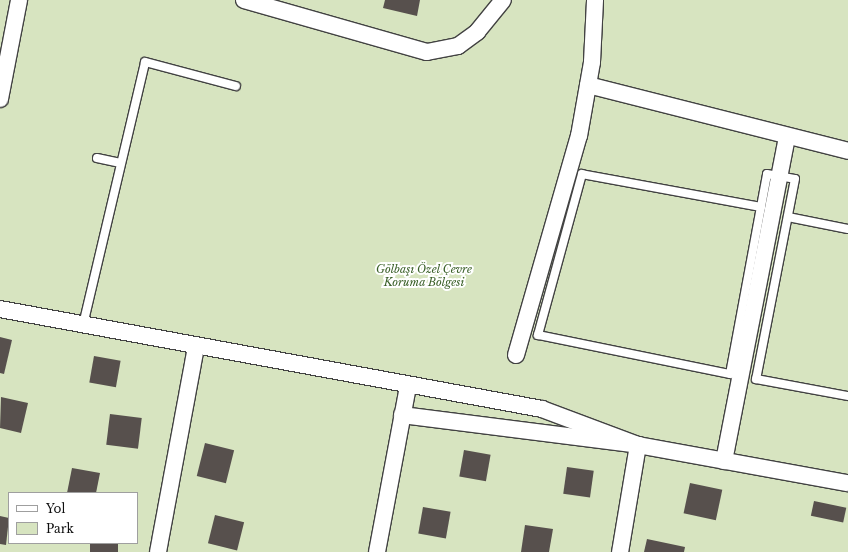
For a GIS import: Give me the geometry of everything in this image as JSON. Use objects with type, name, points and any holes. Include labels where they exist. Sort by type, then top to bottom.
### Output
[{"type":"street","points":[[0,99],[18,0]]},
{"type":"street","points":[[244,0],[427,52],[458,46],[477,32],[503,0]]},
{"type":"street","points":[[516,355],[579,136],[588,85],[595,0]]},
{"type":"street","points":[[588,85],[787,137],[848,151]]},
{"type":"street","points":[[724,461],[787,137]]},
{"type":"street","points":[[0,309],[196,347],[542,409],[638,445]]},
{"type":"street","points":[[158,552],[196,347]]},
{"type":"street","points":[[377,552],[408,386]]},
{"type":"street","points":[[402,414],[638,445],[848,483]]},
{"type":"street","points":[[620,552],[638,445]]},
{"type":"lane","points":[[83,325],[145,62],[236,86]]},
{"type":"lane","points":[[97,158],[120,164]]},
{"type":"lane","points":[[761,206],[582,174],[538,335],[730,374],[767,174],[780,176],[795,179],[756,379],[848,396]]},
{"type":"lane","points":[[788,217],[848,229]]},
{"type":"green space","name":"Gölbaşı Özel Çevre Koruma Bölgesi","points":[[0,0],[848,0],[848,552],[0,552]]},
{"type":"building","points":[[385,0],[420,0],[417,16],[383,8]]},
{"type":"building","points":[[0,337],[12,340],[4,374],[0,373]]},
{"type":"building","points":[[94,356],[121,361],[116,387],[89,383]]},
{"type":"building","points":[[1,397],[28,403],[21,433],[0,428]]},
{"type":"building","points":[[110,414],[142,418],[138,449],[106,445]]},
{"type":"building","points":[[205,443],[234,450],[226,483],[197,476]]},
{"type":"building","points":[[464,450],[491,455],[486,481],[459,477]]},
{"type":"building","points":[[567,467],[594,471],[590,497],[563,494]]},
{"type":"building","points":[[72,468],[100,473],[96,492],[67,492]]},
{"type":"building","points":[[690,483],[722,490],[716,520],[684,513]]},
{"type":"building","points":[[814,501],[846,508],[843,523],[811,516]]},
{"type":"building","points":[[423,507],[451,512],[446,538],[418,534]]},
{"type":"building","points":[[215,515],[244,522],[237,550],[208,543]]},
{"type":"building","points":[[0,516],[8,518],[8,527],[6,545],[0,544]]},
{"type":"building","points":[[525,525],[553,529],[549,552],[521,552]]},
{"type":"building","points":[[647,539],[685,547],[684,552],[644,552]]},
{"type":"building","points":[[90,544],[118,544],[118,552],[90,552]]}]
